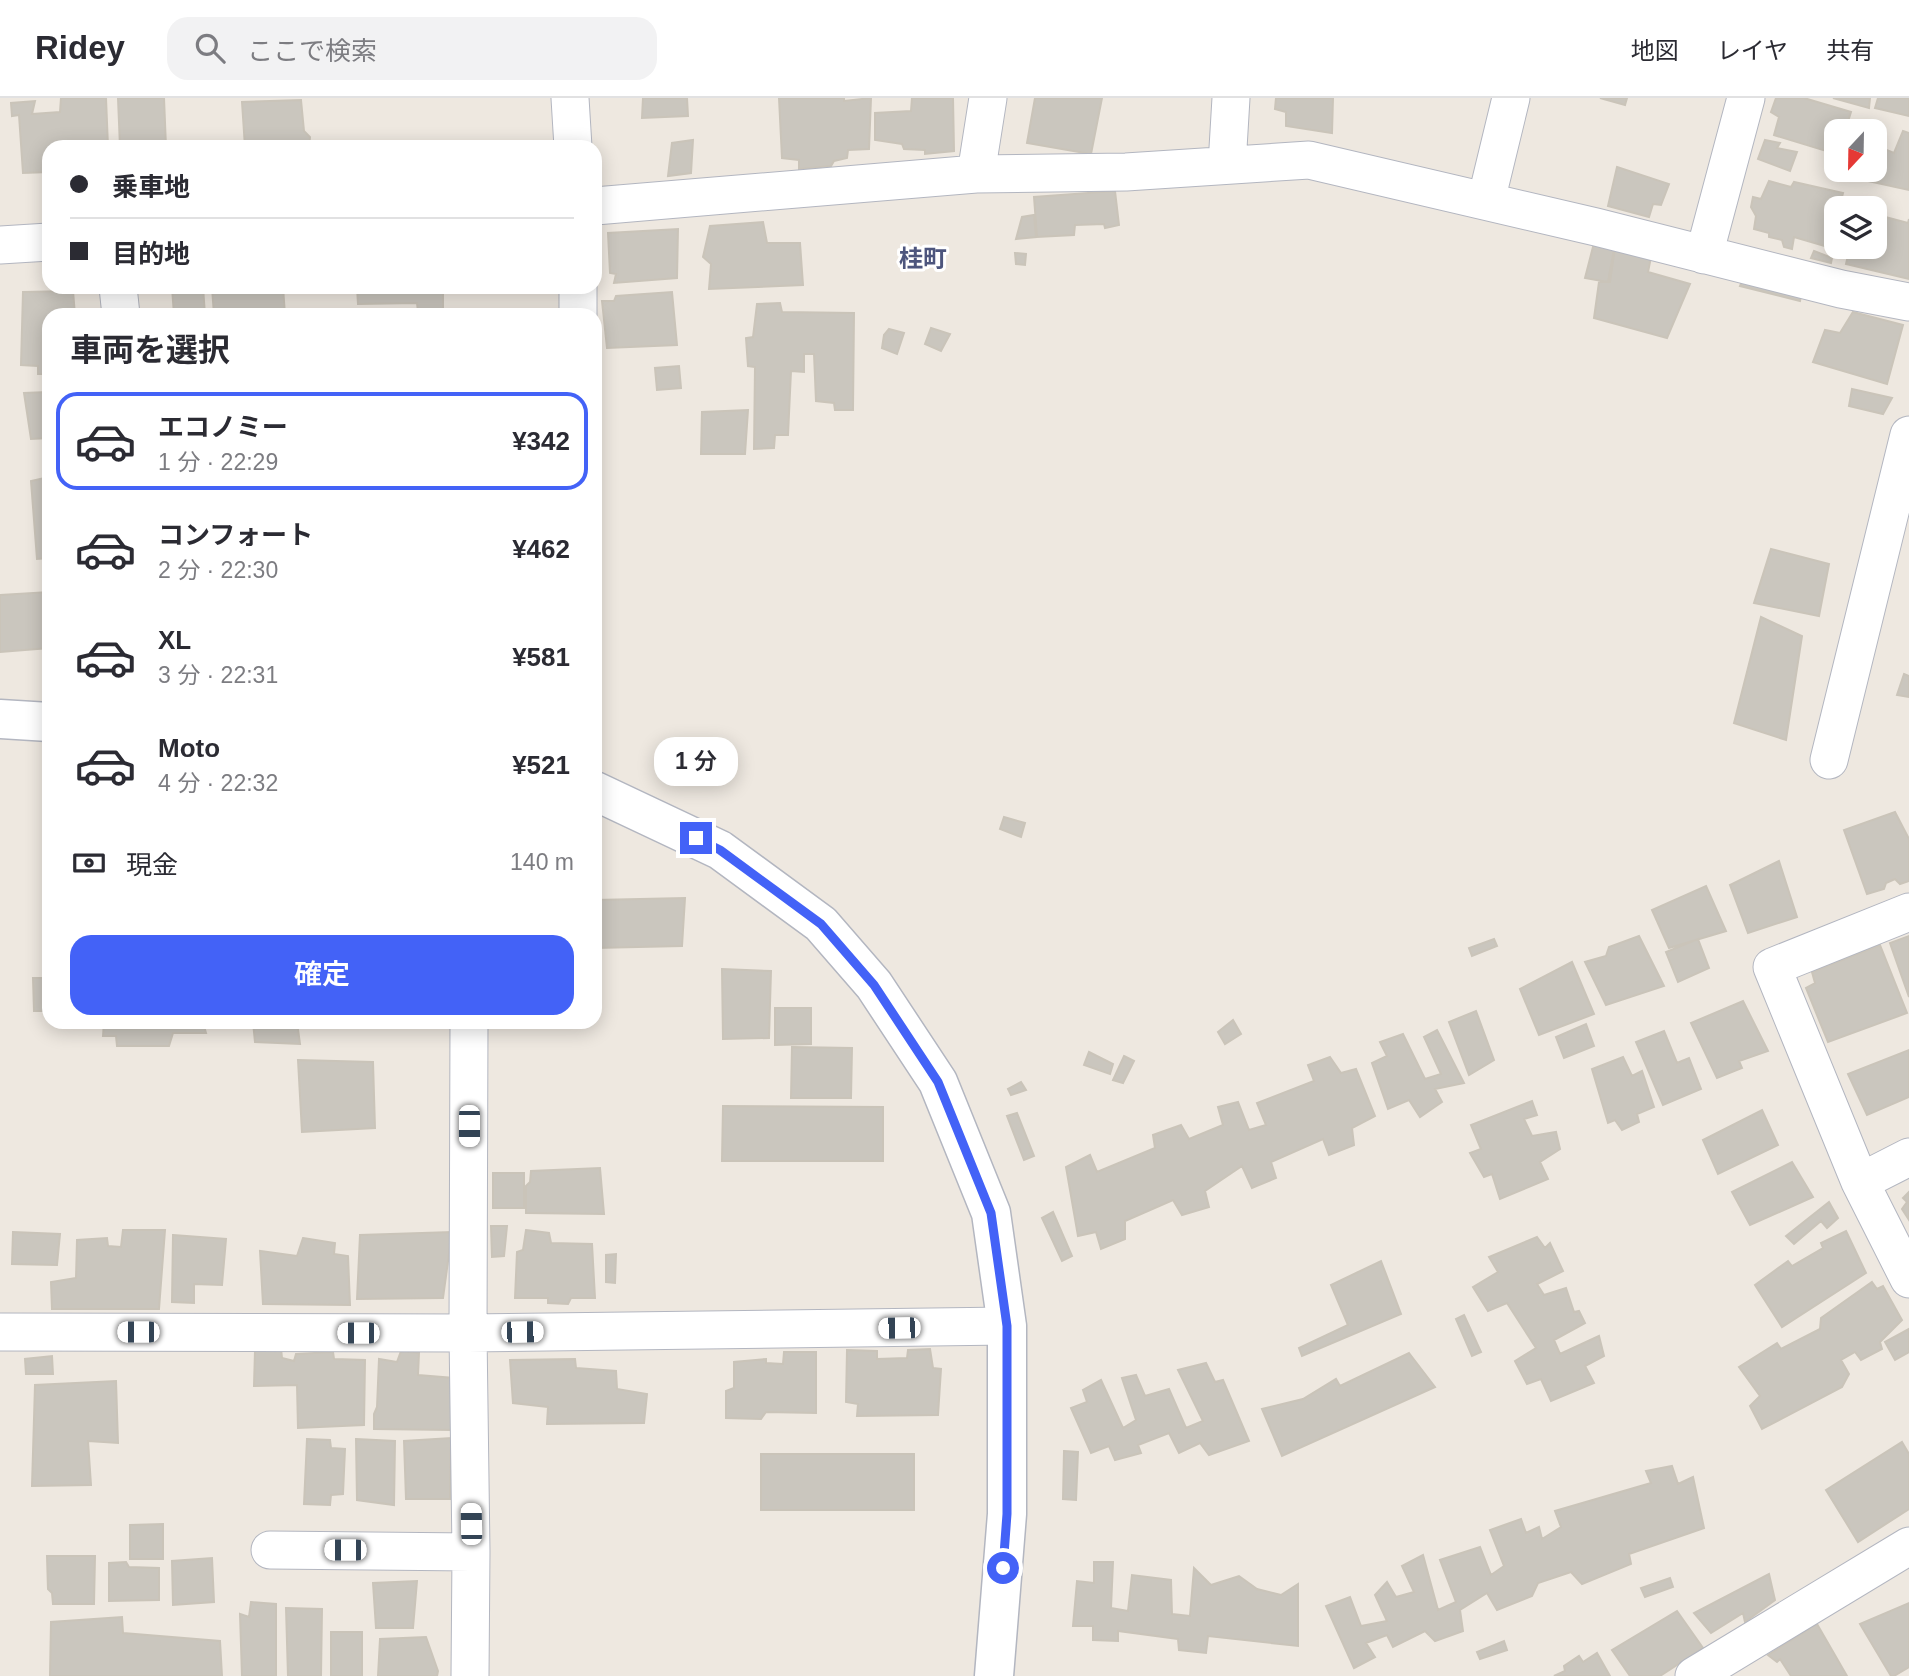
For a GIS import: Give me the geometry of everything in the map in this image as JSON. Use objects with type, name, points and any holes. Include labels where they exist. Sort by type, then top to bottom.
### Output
[{"type":"street","points":[[570,98],[573,140]]},
{"type":"street","points":[[976,174],[988,98]]},
{"type":"street","points":[[1227,165],[1231,98]]},
{"type":"street","points":[[1486,201],[1511,98]]},
{"type":"street","points":[[1704,255],[1746,98]]},
{"type":"street","points":[[602,205],[976,174],[1126,172],[1309,160],[1842,289],[1909,302]]},
{"type":"street","points":[[0,245],[42,242]]},
{"type":"street","points":[[1829,760],[1909,435]]},
{"type":"street","points":[[0,719],[42,722]]},
{"type":"street","points":[[602,794],[720,850],[821,924],[874,985],[938,1082],[991,1213],[1007,1326],[1007,1514],[994,1676]]},
{"type":"street","points":[[1909,912],[1772,967],[1860,1182],[1909,1279]]},
{"type":"street","points":[[469,1029],[470,1676]]},
{"type":"street","points":[[1860,1182],[1909,1157]]},
{"type":"street","points":[[0,1332],[468,1333],[1007,1326]]},
{"type":"street","points":[[1694,1676],[1909,1546]]},
{"type":"street","points":[[270,1550],[471,1552]]},
{"type":"building","points":[[61,98],[106,98],[108,140],[42,140],[42,172],[23,173],[19,115],[12,116],[11,103],[35,101],[32,114],[60,112]]},
{"type":"building","points":[[118,98],[164,98],[166,140],[120,140]]},
{"type":"building","points":[[643,98],[687,98],[688,116],[642,118]]},
{"type":"building","points":[[779,98],[844,98],[844,101],[871,98],[869,149],[848,150],[847,158],[834,161],[831,166],[799,169],[799,160],[782,158]]},
{"type":"building","points":[[912,98],[953,98],[954,151],[925,154],[925,150],[904,149],[902,144],[875,140],[875,113],[911,111]]},
{"type":"building","points":[[1035,98],[1102,98],[1091,154],[1027,143]]},
{"type":"building","points":[[1276,98],[1333,98],[1332,133],[1286,126],[1286,112],[1275,109]]},
{"type":"building","points":[[1600,98],[1627,98],[1625,105]]},
{"type":"building","points":[[1776,98],[1804,98],[1851,112],[1849,119],[1824,119],[1824,150],[1774,135],[1779,117],[1771,112]]},
{"type":"building","points":[[1833,98],[1870,98],[1869,108]]},
{"type":"building","points":[[1878,98],[1909,98],[1909,116],[1875,108]]},
{"type":"building","points":[[301,100],[304,131],[310,140],[245,140],[242,102]]},
{"type":"building","points":[[1903,131],[1909,133],[1909,190],[1873,182],[1887,182],[1887,150],[1894,153]]},
{"type":"building","points":[[693,140],[691,173],[668,176],[672,143]]},
{"type":"building","points":[[1765,140],[1780,143],[1777,148],[1797,152],[1790,171],[1758,159]]},
{"type":"building","points":[[1617,167],[1669,184],[1661,205],[1653,204],[1649,217],[1608,206]]},
{"type":"building","points":[[1769,181],[1791,187],[1794,182],[1843,193],[1842,196],[1824,196],[1824,246],[1794,237],[1792,249],[1784,247],[1782,240],[1769,237],[1769,233],[1754,229],[1756,216],[1751,207],[1753,197],[1761,199]]},
{"type":"building","points":[[1115,191],[1119,225],[1105,228],[1104,224],[1075,225],[1074,235],[1037,237],[1034,197]]},
{"type":"building","points":[[1034,215],[1036,237],[1016,239],[1022,217]]},
{"type":"building","points":[[1887,217],[1908,223],[1909,219],[1909,279],[1846,264],[1847,259],[1887,259]]},
{"type":"building","points":[[763,222],[767,243],[800,243],[803,285],[709,289],[711,264],[703,257],[710,226]]},
{"type":"building","points":[[678,229],[677,278],[614,283],[616,274],[610,273],[608,233]]},
{"type":"building","points":[[1594,243],[1614,249],[1608,282],[1585,278]]},
{"type":"building","points":[[1615,247],[1651,257],[1648,272],[1690,284],[1667,338],[1594,318],[1599,282],[1610,282]]},
{"type":"building","points":[[1814,251],[1824,255],[1824,259],[1832,259],[1831,263],[1811,258]]},
{"type":"building","points":[[1015,253],[1026,254],[1025,265],[1016,264]]},
{"type":"building","points":[[1743,279],[1802,292],[1800,301],[1740,286]]},
{"type":"building","points":[[23,292],[73,294],[74,308],[42,308],[42,374],[38,374],[38,366],[21,365]]},
{"type":"building","points":[[672,292],[677,345],[607,348],[602,301],[614,301],[616,296]]},
{"type":"building","points":[[172,294],[204,294],[204,308],[174,308]]},
{"type":"building","points":[[212,294],[284,294],[284,308],[214,308]]},
{"type":"building","points":[[357,294],[443,294],[443,308],[418,308],[417,303],[358,304]]},
{"type":"building","points":[[780,303],[782,312],[854,313],[853,410],[835,410],[834,403],[816,401],[814,354],[804,354],[804,372],[791,371],[788,435],[775,435],[774,448],[754,449],[755,367],[748,366],[746,338],[753,337],[757,304]]},
{"type":"building","points":[[1853,312],[1903,325],[1887,384],[1813,362],[1825,330],[1840,333]]},
{"type":"building","points":[[931,328],[950,334],[941,351],[925,344]]},
{"type":"building","points":[[889,329],[904,333],[897,354],[882,348],[884,335]]},
{"type":"building","points":[[679,366],[681,388],[657,390],[655,368]]},
{"type":"building","points":[[1852,389],[1892,398],[1883,414],[1849,406]]},
{"type":"building","points":[[42,392],[42,438],[31,439],[24,393]]},
{"type":"building","points":[[748,410],[745,454],[701,454],[702,412]]},
{"type":"building","points":[[42,479],[42,559],[37,559],[31,481]]},
{"type":"building","points":[[1771,549],[1829,564],[1819,616],[1754,603]]},
{"type":"building","points":[[42,592],[42,649],[0,652],[0,595]]},
{"type":"building","points":[[1761,617],[1802,636],[1786,740],[1734,723]]},
{"type":"building","points":[[1904,674],[1909,676],[1909,697],[1897,695]]},
{"type":"building","points":[[1895,812],[1909,839],[1909,881],[1900,884],[1895,879],[1886,883],[1884,889],[1867,894],[1844,830]]},
{"type":"building","points":[[1004,817],[1025,823],[1021,837],[1000,829]]},
{"type":"building","points":[[1779,861],[1797,917],[1748,933],[1730,885]]},
{"type":"building","points":[[1706,886],[1726,931],[1669,948],[1652,910]]},
{"type":"building","points":[[685,898],[682,946],[602,948],[602,900]]},
{"type":"building","points":[[1639,936],[1664,986],[1606,1005],[1585,962],[1606,956],[1609,947]]},
{"type":"building","points":[[1909,936],[1909,997],[1890,943]]},
{"type":"building","points":[[1494,939],[1497,946],[1472,956],[1469,948]]},
{"type":"building","points":[[1698,939],[1709,968],[1678,982],[1666,952]]},
{"type":"building","points":[[1880,945],[1907,1013],[1828,1042],[1806,988],[1815,983],[1812,972]]},
{"type":"building","points":[[1572,962],[1594,1014],[1539,1035],[1520,989]]},
{"type":"building","points":[[722,969],[771,971],[769,1038],[723,1039]]},
{"type":"building","points":[[33,978],[42,978],[42,1011],[34,1011]]},
{"type":"building","points":[[1743,1001],[1768,1051],[1739,1061],[1742,1068],[1717,1078],[1691,1023]]},
{"type":"building","points":[[775,1008],[811,1008],[811,1044],[775,1045]]},
{"type":"building","points":[[1476,1011],[1494,1060],[1469,1075],[1449,1022]]},
{"type":"building","points":[[1233,1020],[1241,1034],[1225,1044],[1218,1032]]},
{"type":"building","points":[[1586,1024],[1594,1046],[1564,1058],[1556,1037]]},
{"type":"building","points":[[104,1029],[205,1029],[206,1033],[173,1033],[169,1046],[117,1046],[116,1036],[103,1036]]},
{"type":"building","points":[[254,1029],[298,1029],[300,1044],[255,1042]]},
{"type":"building","points":[[1437,1030],[1464,1083],[1435,1089],[1442,1102],[1420,1117],[1409,1100],[1388,1109],[1372,1063],[1387,1056],[1380,1042],[1403,1034],[1425,1079],[1441,1074],[1424,1037]]},
{"type":"building","points":[[1664,1031],[1677,1063],[1689,1058],[1701,1089],[1663,1105],[1636,1042]]},
{"type":"building","points":[[792,1047],[852,1048],[851,1098],[791,1098]]},
{"type":"building","points":[[1909,1050],[1909,1097],[1867,1115],[1848,1074]]},
{"type":"building","points":[[1089,1052],[1113,1064],[1110,1074],[1084,1065]]},
{"type":"building","points":[[1124,1056],[1134,1061],[1123,1083],[1113,1080]]},
{"type":"building","points":[[1330,1057],[1341,1073],[1356,1069],[1375,1116],[1352,1128],[1354,1145],[1329,1155],[1323,1139],[1271,1162],[1276,1178],[1252,1188],[1242,1166],[1205,1191],[1209,1207],[1182,1215],[1173,1200],[1125,1221],[1125,1239],[1101,1249],[1096,1232],[1078,1236],[1066,1167],[1090,1155],[1097,1172],[1155,1148],[1153,1135],[1181,1125],[1189,1139],[1223,1125],[1218,1107],[1238,1102],[1249,1130],[1266,1125],[1257,1103],[1314,1081],[1308,1065]]},
{"type":"building","points":[[1623,1057],[1632,1076],[1642,1071],[1654,1107],[1637,1114],[1639,1122],[1622,1130],[1615,1120],[1608,1123],[1592,1069]]},
{"type":"building","points":[[298,1060],[373,1062],[375,1128],[302,1132]]},
{"type":"building","points":[[1021,1082],[1026,1090],[1011,1095],[1008,1089]]},
{"type":"building","points":[[1532,1101],[1537,1115],[1524,1119],[1532,1136],[1556,1132],[1560,1149],[1540,1162],[1548,1179],[1500,1199],[1492,1174],[1484,1177],[1470,1153],[1481,1149],[1471,1125]]},
{"type":"building","points":[[723,1106],[883,1107],[883,1161],[722,1161]]},
{"type":"building","points":[[1762,1110],[1778,1145],[1718,1174],[1703,1140]]},
{"type":"building","points":[[1017,1113],[1034,1156],[1024,1160],[1007,1116]]},
{"type":"building","points":[[1792,1162],[1813,1197],[1750,1225],[1732,1192]]},
{"type":"building","points":[[600,1168],[604,1214],[526,1213],[526,1186],[530,1182],[531,1171]]},
{"type":"building","points":[[493,1173],[524,1173],[524,1208],[493,1208]]},
{"type":"building","points":[[1909,1192],[1909,1220],[1902,1209],[1907,1202],[1903,1198]]},
{"type":"building","points":[[1829,1202],[1838,1218],[1827,1228],[1821,1221],[1794,1244],[1786,1236]]},
{"type":"building","points":[[1053,1212],[1072,1256],[1062,1261],[1042,1218]]},
{"type":"building","points":[[491,1226],[507,1226],[504,1256],[492,1257]]},
{"type":"building","points":[[123,1230],[165,1230],[159,1309],[52,1309],[51,1282],[76,1278],[77,1240],[107,1238],[108,1246],[121,1247]]},
{"type":"building","points":[[526,1230],[549,1233],[551,1243],[592,1244],[595,1298],[571,1298],[568,1304],[548,1303],[548,1298],[515,1298],[517,1252],[523,1250]]},
{"type":"building","points":[[1846,1231],[1866,1273],[1782,1327],[1755,1285],[1788,1261],[1792,1266],[1823,1248],[1821,1243]]},
{"type":"building","points":[[13,1232],[60,1234],[57,1265],[12,1264]]},
{"type":"building","points":[[452,1232],[443,1298],[357,1299],[360,1235]]},
{"type":"building","points":[[173,1235],[226,1239],[222,1285],[194,1284],[194,1303],[172,1302]]},
{"type":"building","points":[[1537,1237],[1545,1248],[1550,1243],[1563,1271],[1537,1284],[1544,1295],[1566,1288],[1574,1312],[1579,1311],[1585,1323],[1554,1340],[1560,1354],[1599,1336],[1604,1356],[1585,1366],[1594,1383],[1551,1401],[1541,1379],[1527,1384],[1515,1361],[1536,1348],[1507,1303],[1488,1311],[1473,1287],[1498,1272],[1489,1257]]},
{"type":"building","points":[[303,1238],[335,1243],[334,1254],[348,1256],[350,1305],[263,1304],[260,1251],[297,1256]]},
{"type":"building","points":[[616,1254],[615,1283],[606,1282],[606,1255]]},
{"type":"building","points":[[1381,1261],[1401,1314],[1302,1356],[1299,1348],[1348,1325],[1331,1285]]},
{"type":"building","points":[[1872,1282],[1877,1289],[1883,1286],[1902,1320],[1880,1342],[1882,1349],[1861,1360],[1855,1352],[1841,1360],[1849,1374],[1842,1387],[1762,1429],[1750,1406],[1760,1396],[1739,1367],[1777,1343],[1781,1349],[1820,1329],[1821,1318]]},
{"type":"building","points":[[1464,1315],[1481,1352],[1472,1356],[1456,1319]]},
{"type":"building","points":[[1909,1329],[1909,1352],[1895,1360],[1885,1342]]},
{"type":"building","points":[[281,1348],[282,1358],[294,1361],[296,1354],[333,1352],[334,1359],[365,1360],[364,1425],[298,1428],[297,1385],[254,1386],[255,1351]]},
{"type":"building","points":[[930,1349],[933,1368],[941,1369],[938,1415],[857,1416],[858,1404],[846,1402],[847,1350],[877,1351],[877,1359],[907,1358],[908,1350]]},
{"type":"building","points":[[401,1351],[419,1353],[418,1375],[454,1378],[452,1430],[374,1429],[379,1359],[397,1362]]},
{"type":"building","points":[[784,1352],[816,1352],[816,1413],[766,1412],[761,1419],[726,1418],[726,1391],[734,1388],[734,1362],[766,1359],[766,1363],[783,1364]]},
{"type":"building","points":[[1409,1353],[1435,1387],[1282,1456],[1262,1409],[1303,1399],[1336,1379],[1340,1386]]},
{"type":"building","points":[[52,1356],[53,1374],[26,1374],[25,1359]]},
{"type":"building","points":[[575,1359],[576,1368],[616,1371],[617,1389],[647,1394],[644,1423],[547,1424],[548,1407],[513,1403],[510,1360]]},
{"type":"building","points":[[1206,1363],[1215,1382],[1223,1380],[1249,1441],[1209,1455],[1200,1443],[1179,1453],[1169,1433],[1138,1445],[1141,1453],[1115,1460],[1109,1446],[1091,1453],[1071,1408],[1087,1402],[1083,1390],[1101,1380],[1123,1428],[1136,1420],[1122,1378],[1136,1375],[1145,1396],[1169,1389],[1186,1428],[1203,1421],[1178,1370]]},
{"type":"building","points":[[116,1381],[118,1443],[88,1441],[91,1485],[32,1486],[35,1385]]},
{"type":"building","points":[[451,1438],[450,1499],[406,1499],[404,1441]]},
{"type":"building","points":[[307,1439],[330,1440],[331,1448],[345,1449],[343,1494],[331,1495],[330,1505],[304,1504]]},
{"type":"building","points":[[356,1439],[395,1441],[394,1505],[357,1500]]},
{"type":"building","points":[[1902,1442],[1909,1454],[1909,1509],[1858,1542],[1826,1490]]},
{"type":"building","points":[[1064,1451],[1078,1452],[1076,1500],[1063,1499]]},
{"type":"building","points":[[761,1454],[914,1454],[914,1510],[761,1510]]},
{"type":"building","points":[[1672,1466],[1678,1484],[1693,1477],[1704,1528],[1629,1554],[1631,1564],[1582,1584],[1571,1572],[1538,1583],[1532,1596],[1497,1610],[1487,1593],[1460,1610],[1463,1631],[1435,1641],[1425,1631],[1393,1647],[1387,1635],[1366,1643],[1375,1657],[1354,1668],[1326,1606],[1350,1597],[1361,1626],[1387,1621],[1375,1595],[1387,1582],[1396,1597],[1414,1592],[1402,1566],[1423,1555],[1438,1610],[1456,1602],[1440,1560],[1480,1547],[1491,1575],[1504,1566],[1490,1530],[1521,1519],[1526,1533],[1539,1527],[1542,1539],[1561,1527],[1555,1511],[1651,1483],[1646,1471]]},
{"type":"building","points":[[163,1524],[163,1559],[130,1559],[130,1525]]},
{"type":"building","points":[[47,1556],[95,1556],[94,1604],[53,1604],[52,1593],[48,1589]]},
{"type":"building","points":[[212,1558],[214,1602],[173,1605],[172,1561]]},
{"type":"building","points":[[126,1562],[129,1567],[159,1568],[159,1600],[109,1601],[109,1563]]},
{"type":"building","points":[[1094,1562],[1113,1562],[1111,1608],[1128,1611],[1132,1575],[1171,1580],[1172,1614],[1190,1616],[1194,1568],[1211,1585],[1239,1576],[1257,1589],[1281,1595],[1298,1584],[1298,1646],[1208,1636],[1206,1653],[1179,1650],[1178,1639],[1118,1631],[1118,1641],[1093,1640],[1093,1626],[1073,1626],[1077,1581],[1094,1583]]},
{"type":"building","points":[[1769,1574],[1775,1600],[1745,1622],[1743,1613],[1711,1633],[1694,1613]]},
{"type":"building","points":[[1670,1578],[1673,1587],[1645,1597],[1641,1588]]},
{"type":"building","points":[[417,1581],[413,1628],[376,1628],[373,1583]]},
{"type":"building","points":[[251,1602],[276,1604],[276,1676],[242,1676],[240,1614],[249,1617]]},
{"type":"building","points":[[1909,1603],[1909,1667],[1891,1676],[1860,1624]]},
{"type":"building","points":[[286,1608],[322,1609],[321,1676],[288,1676]]},
{"type":"building","points":[[1677,1611],[1703,1648],[1660,1676],[1630,1676],[1612,1650]]},
{"type":"building","points":[[122,1617],[123,1633],[220,1641],[222,1676],[50,1676],[51,1622]]},
{"type":"building","points":[[1817,1624],[1847,1676],[1791,1676],[1780,1659],[1777,1662],[1768,1655]]},
{"type":"building","points":[[331,1632],[362,1632],[362,1676],[331,1676]]},
{"type":"building","points":[[426,1637],[438,1671],[437,1676],[378,1676],[380,1639]]},
{"type":"building","points":[[1504,1641],[1507,1650],[1480,1659],[1477,1652]]},
{"type":"building","points":[[1597,1653],[1610,1676],[1554,1676],[1565,1671],[1564,1666],[1579,1656],[1583,1662]]},
{"type":"district","name":"桂町","points":[[923,259]]},
{"type":"route","points":[[696,838],[720,850],[821,924],[874,985],[938,1082],[991,1213],[1007,1326],[1007,1514],[1003,1568]]}]
